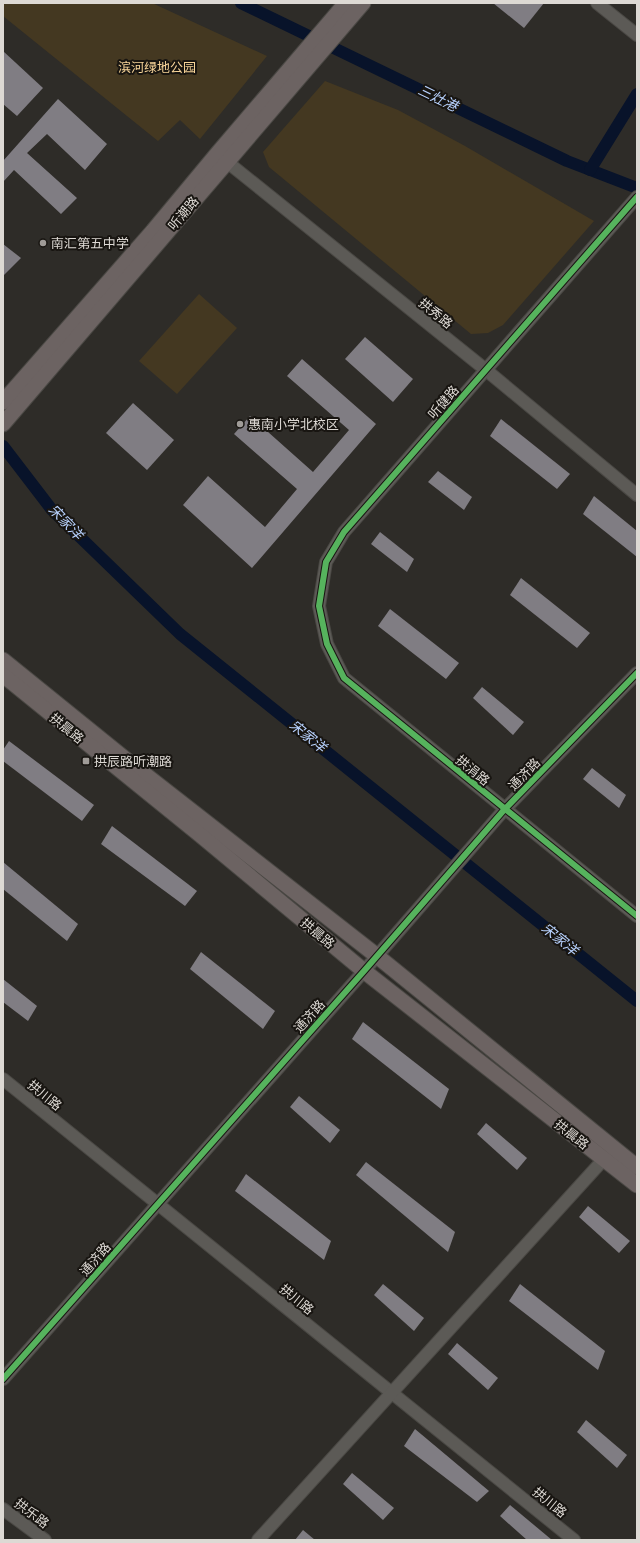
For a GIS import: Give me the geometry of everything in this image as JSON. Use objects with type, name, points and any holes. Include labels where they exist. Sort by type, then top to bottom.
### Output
[{"type":"main road","name":"听潮路","points":[[3,424],[346,9],[363,3]]},
{"type":"main road","name":"听潮路","points":[[3,402],[153,232],[222,158]]},
{"type":"main road","name":"拱晨路","points":[[3,660],[129,762],[377,956],[637,1167]]},
{"type":"main road","name":"拱晨路","points":[[3,676],[205,839],[364,971],[637,1186]]},
{"type":"street","points":[[597,3],[635,33]]},
{"type":"street","name":"拱秀路","points":[[222,158],[486,370],[637,495]]},
{"type":"street","name":"听健路","points":[[327,644],[319,606],[326,562],[344,532],[637,196]]},
{"type":"street","name":"拱涓路","points":[[327,644],[344,678],[504,810],[637,916]]},
{"type":"street","name":"通济路","points":[[3,1379],[488,831],[504,810],[637,673]]},
{"type":"street","name":"拱川路","points":[[3,1079],[574,1540]]},
{"type":"street","points":[[258,1540],[604,1159]]},
{"type":"street","name":"拱乐路","points":[[3,1509],[45,1540]]},
{"type":"green space","name":"滨河绿地公园","points":[[3,3],[152,3],[267,56],[200,139],[180,120],[158,141],[3,16]]},
{"type":"green space","points":[[325,81],[398,110],[465,146],[594,221],[503,325],[488,333],[471,334],[269,167],[263,152]]},
{"type":"green space","points":[[199,294],[237,328],[177,394],[139,361]]},
{"type":"building","points":[[493,3],[544,3],[524,28]]},
{"type":"building","points":[[3,51],[43,88],[17,116],[3,104]]},
{"type":"building","points":[[58,99],[107,144],[85,170],[47,134],[27,153],[77,198],[61,214],[14,170],[3,182],[3,161]]},
{"type":"building","points":[[3,244],[21,258],[3,276]]},
{"type":"building","points":[[365,337],[413,379],[393,402],[345,359]]},
{"type":"building","points":[[302,359],[376,424],[252,568],[183,505],[208,476],[265,527],[297,489],[234,434],[250,416],[313,472],[349,430],[287,376]]},
{"type":"building","points":[[133,403],[174,440],[147,470],[106,433]]},
{"type":"building","points":[[501,419],[570,474],[557,489],[490,436]]},
{"type":"building","points":[[438,471],[472,497],[464,510],[428,482]]},
{"type":"building","points":[[594,496],[637,531],[637,557],[583,514]]},
{"type":"building","points":[[380,532],[414,559],[407,572],[371,544]]},
{"type":"building","points":[[521,578],[590,633],[577,648],[510,595]]},
{"type":"building","points":[[390,609],[459,663],[446,679],[378,626]]},
{"type":"building","points":[[482,687],[524,722],[513,735],[473,698]]},
{"type":"building","points":[[9,741],[94,805],[82,821],[3,761],[3,750]]},
{"type":"building","points":[[592,768],[626,795],[619,808],[583,779]]},
{"type":"building","points":[[112,826],[197,891],[185,906],[101,844]]},
{"type":"building","points":[[3,862],[78,924],[67,941],[3,889]]},
{"type":"building","points":[[201,952],[275,1011],[263,1029],[190,969]]},
{"type":"building","points":[[3,979],[37,1006],[28,1021],[3,1002]]},
{"type":"building","points":[[363,1022],[449,1089],[441,1109],[352,1039]]},
{"type":"building","points":[[299,1096],[340,1130],[330,1143],[290,1107]]},
{"type":"building","points":[[486,1123],[527,1158],[517,1170],[477,1134]]},
{"type":"building","points":[[366,1162],[455,1232],[448,1252],[356,1175]]},
{"type":"building","points":[[246,1174],[331,1241],[324,1260],[235,1191]]},
{"type":"building","points":[[588,1206],[630,1241],[619,1253],[579,1217]]},
{"type":"building","points":[[383,1284],[424,1318],[414,1331],[374,1295]]},
{"type":"building","points":[[520,1284],[605,1351],[598,1370],[509,1301]]},
{"type":"building","points":[[457,1343],[498,1378],[488,1390],[448,1354]]},
{"type":"building","points":[[586,1420],[627,1455],[617,1468],[577,1432]]},
{"type":"building","points":[[415,1429],[489,1491],[477,1502],[404,1446]]},
{"type":"building","points":[[352,1473],[394,1508],[383,1520],[343,1484]]},
{"type":"building","points":[[510,1505],[552,1540],[527,1540],[500,1516]]},
{"type":"building","points":[[303,1530],[315,1540],[295,1540]]},
{"type":"waterway","name":"三灶港","points":[[241,3],[567,161],[637,188]]},
{"type":"waterway","points":[[590,170],[637,94]]},
{"type":"waterway","name":"宋家洋","points":[[3,446],[52,510],[180,634],[637,1001]]},
{"type":"cycle path","points":[[637,197],[344,532],[326,562],[319,606],[327,644],[344,678],[637,916]]},
{"type":"cycle path","points":[[3,1379],[364,971],[504,810],[637,673]]},
{"type":"place","name":"南汇第五中学","points":[[43,243]]},
{"type":"place","name":"惠南小学北校区","points":[[240,424]]},
{"type":"place","name":"拱辰路听潮路","points":[[86,761]]}]
